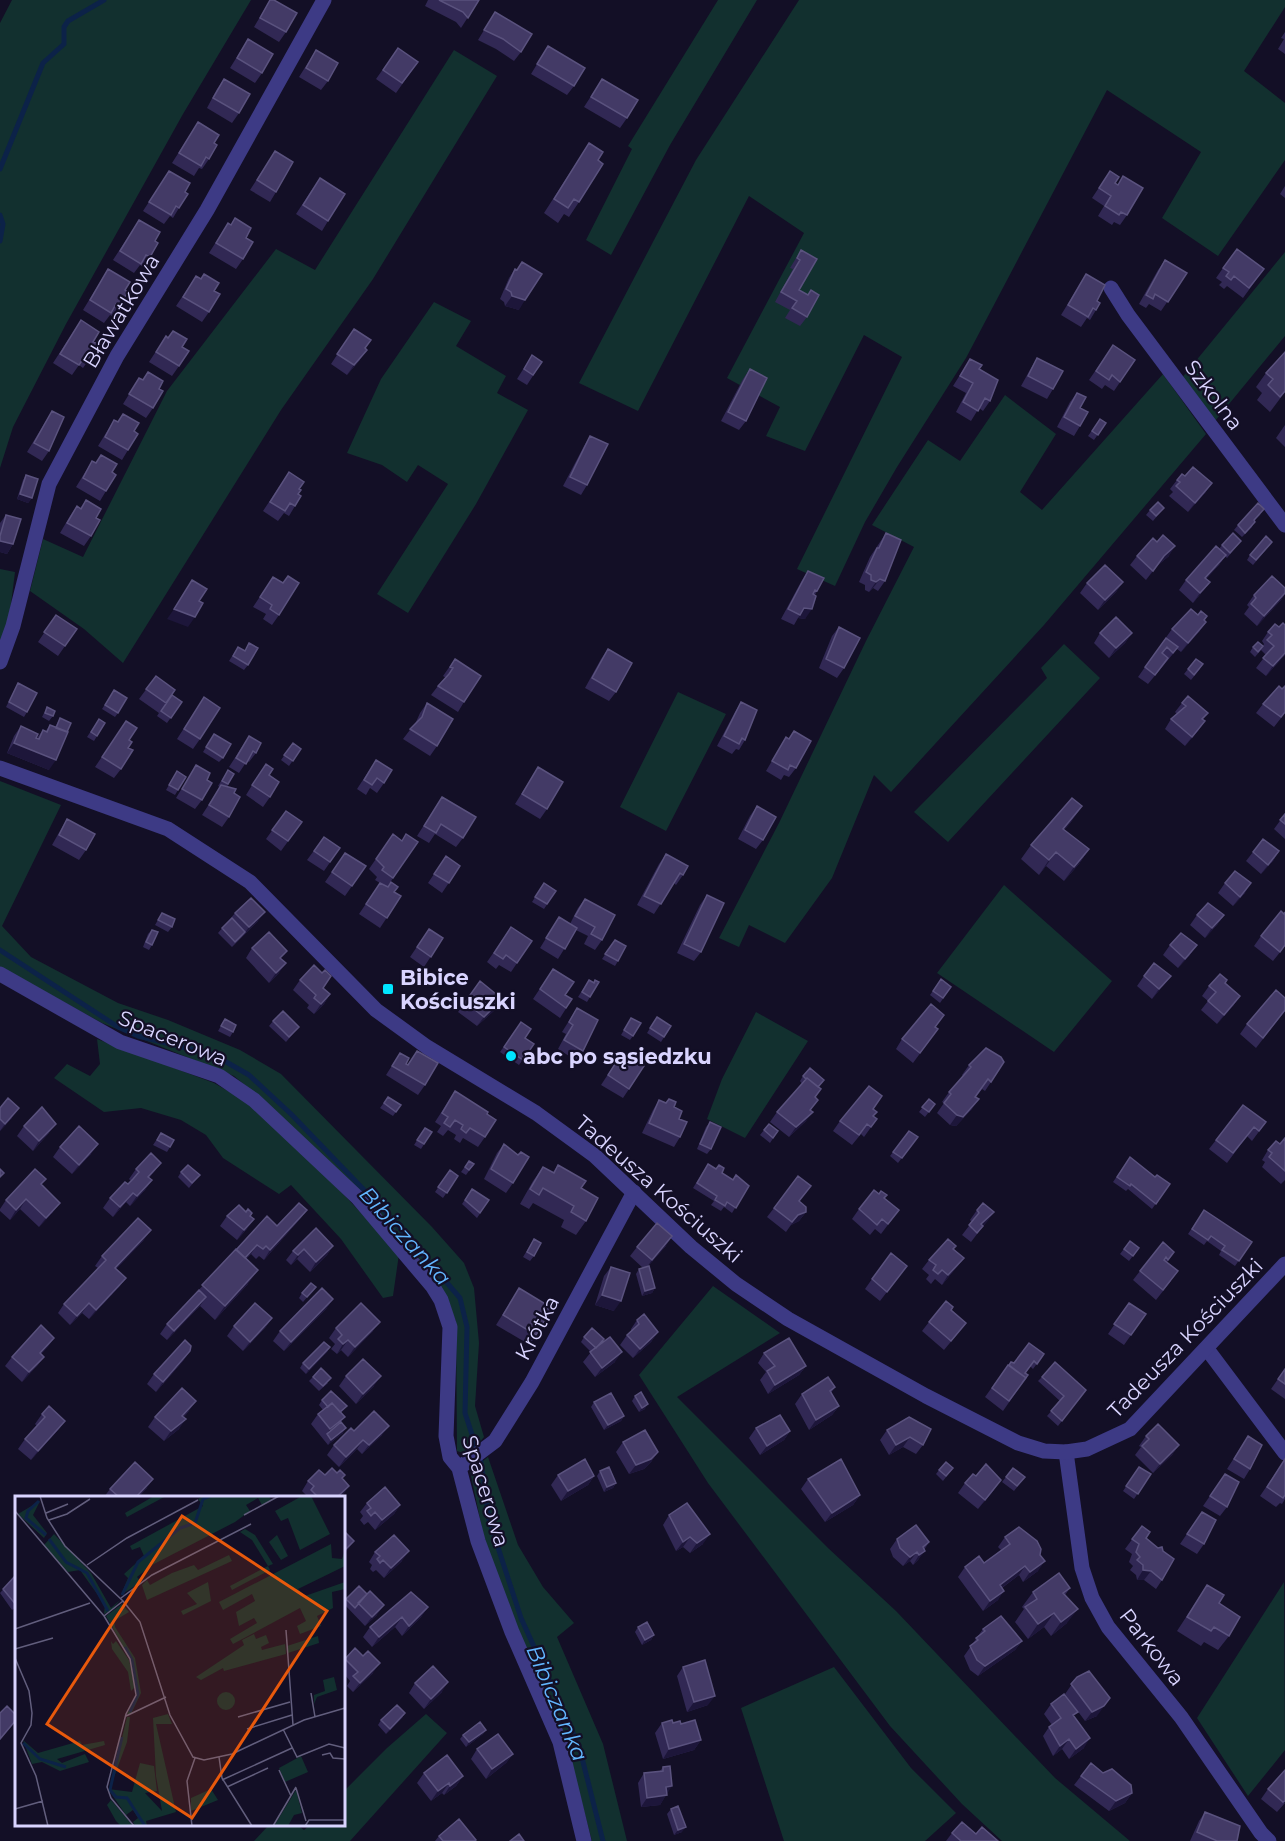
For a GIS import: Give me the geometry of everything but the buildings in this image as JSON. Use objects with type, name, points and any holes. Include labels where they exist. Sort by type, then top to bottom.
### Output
[{"type":"street","name":"Bławatkowa","points":[[0,662],[14,626],[49,484],[117,356],[207,210],[324,0]]},
{"type":"street","name":"Szkolna","points":[[1111,288],[1128,315],[1285,525]]},
{"type":"street","name":"Tadeusza Kościuszki","points":[[0,768],[168,829],[250,882],[376,1010],[427,1047],[542,1117],[595,1156],[691,1247],[735,1284],[788,1319],[926,1396],[1018,1443],[1044,1451],[1066,1452],[1087,1449],[1130,1430],[1285,1264]]},
{"type":"street","name":"Spacerowa","points":[[0,974],[120,1042],[219,1076],[254,1100],[357,1197],[417,1267],[441,1300],[450,1327],[446,1436],[450,1457],[459,1468],[478,1541],[512,1632],[560,1742],[584,1841]]},
{"type":"street","name":"Krótka","points":[[459,1468],[495,1442],[532,1382],[634,1192]]},
{"type":"street","points":[[1207,1348],[1285,1453]]},
{"type":"street","name":"Parkowa","points":[[1066,1452],[1082,1568],[1092,1598],[1108,1627],[1181,1717],[1269,1841]]},
{"type":"green space","points":[[12,0],[251,0],[183,114],[66,324],[13,427],[0,468],[0,23]]},
{"type":"green space","points":[[718,0],[757,0],[670,145],[611,255],[586,240],[632,149],[628,146]]},
{"type":"green space","points":[[799,0],[1285,0],[1285,7],[1244,71],[1285,103],[1285,160],[1218,256],[1162,218],[1201,152],[1107,90],[966,358],[865,522],[835,586],[797,569],[902,357],[864,335],[805,451],[766,436],[780,407],[727,378],[804,233],[749,196],[638,411],[579,383],[696,160]]},
{"type":"green space","points":[[454,50],[497,76],[373,279],[281,410],[123,663],[84,629],[30,591],[43,539],[83,557],[167,391],[276,249],[315,270]]},
{"type":"green space","points":[[1285,252],[1285,336],[1215,421],[1181,379]]},
{"type":"green space","points":[[434,302],[471,321],[456,346],[506,376],[497,393],[528,410],[476,504],[408,613],[377,594],[448,484],[418,465],[407,482],[382,465],[347,453],[381,379]]},
{"type":"green space","points":[[1163,374],[1206,434],[1044,625],[891,792],[874,775],[832,878],[785,943],[749,925],[739,947],[719,938],[779,823],[866,641],[914,547],[872,525],[928,440],[960,461],[1005,395],[1056,434],[1020,492],[1042,510]]},
{"type":"green space","points":[[0,569],[15,572],[8,628],[0,647]]},
{"type":"green space","points":[[1064,644],[1100,678],[948,842],[914,812],[1047,678],[1041,668]]},
{"type":"green space","points":[[678,692],[726,714],[666,831],[620,807]]},
{"type":"green space","points":[[0,781],[61,805],[2,926],[31,957],[118,1003],[168,1020],[240,1050],[281,1074],[432,1227],[464,1263],[474,1288],[479,1343],[475,1406],[484,1437],[469,1455],[457,1451],[456,1321],[443,1294],[260,1098],[234,1076],[102,1023],[0,967]]},
{"type":"green space","points":[[1004,885],[1112,981],[1054,1052],[937,973]]},
{"type":"green space","points":[[756,1012],[808,1041],[745,1138],[707,1119],[722,1079]]},
{"type":"green space","points":[[97,1039],[214,1083],[256,1107],[399,1254],[393,1296],[383,1298],[341,1239],[291,1185],[279,1194],[223,1158],[206,1135],[181,1120],[141,1108],[104,1112],[54,1078],[67,1064],[90,1076],[100,1064]]},
{"type":"green space","points":[[713,1286],[780,1333],[677,1397],[828,1548],[896,1611],[1055,1778],[1130,1841],[1002,1841],[962,1804],[890,1726],[708,1483],[639,1375]]},
{"type":"green space","points":[[488,1457],[518,1545],[543,1587],[574,1623],[557,1637],[603,1744],[627,1841],[592,1841],[565,1739],[516,1630],[484,1538],[470,1471]]},
{"type":"green space","points":[[1284,1582],[1285,1750],[1248,1796],[1197,1718]]},
{"type":"green space","points":[[834,1667],[911,1768],[956,1813],[925,1841],[784,1841],[741,1708]]},
{"type":"green space","points":[[426,1714],[447,1733],[350,1841],[254,1841],[268,1826],[298,1826],[304,1830],[309,1826],[345,1826],[345,1790],[387,1748]]},
{"type":"waterway","points":[[0,169],[43,63],[64,44],[64,27],[68,21],[104,0]]},
{"type":"waterway","points":[[0,215],[3,224],[0,241]]},
{"type":"waterway","name":"Bibiczanka","points":[[0,950],[118,1027],[138,1036],[214,1055],[249,1075],[291,1114],[392,1219],[460,1298],[467,1327],[465,1413],[481,1462],[489,1520],[521,1618],[579,1746],[603,1841]]},
{"type":"place","name":"Bibice Kościuszki","points":[[388,989]]},
{"type":"place","name":"abc po sąsiedzku","points":[[511,1056]]}]
